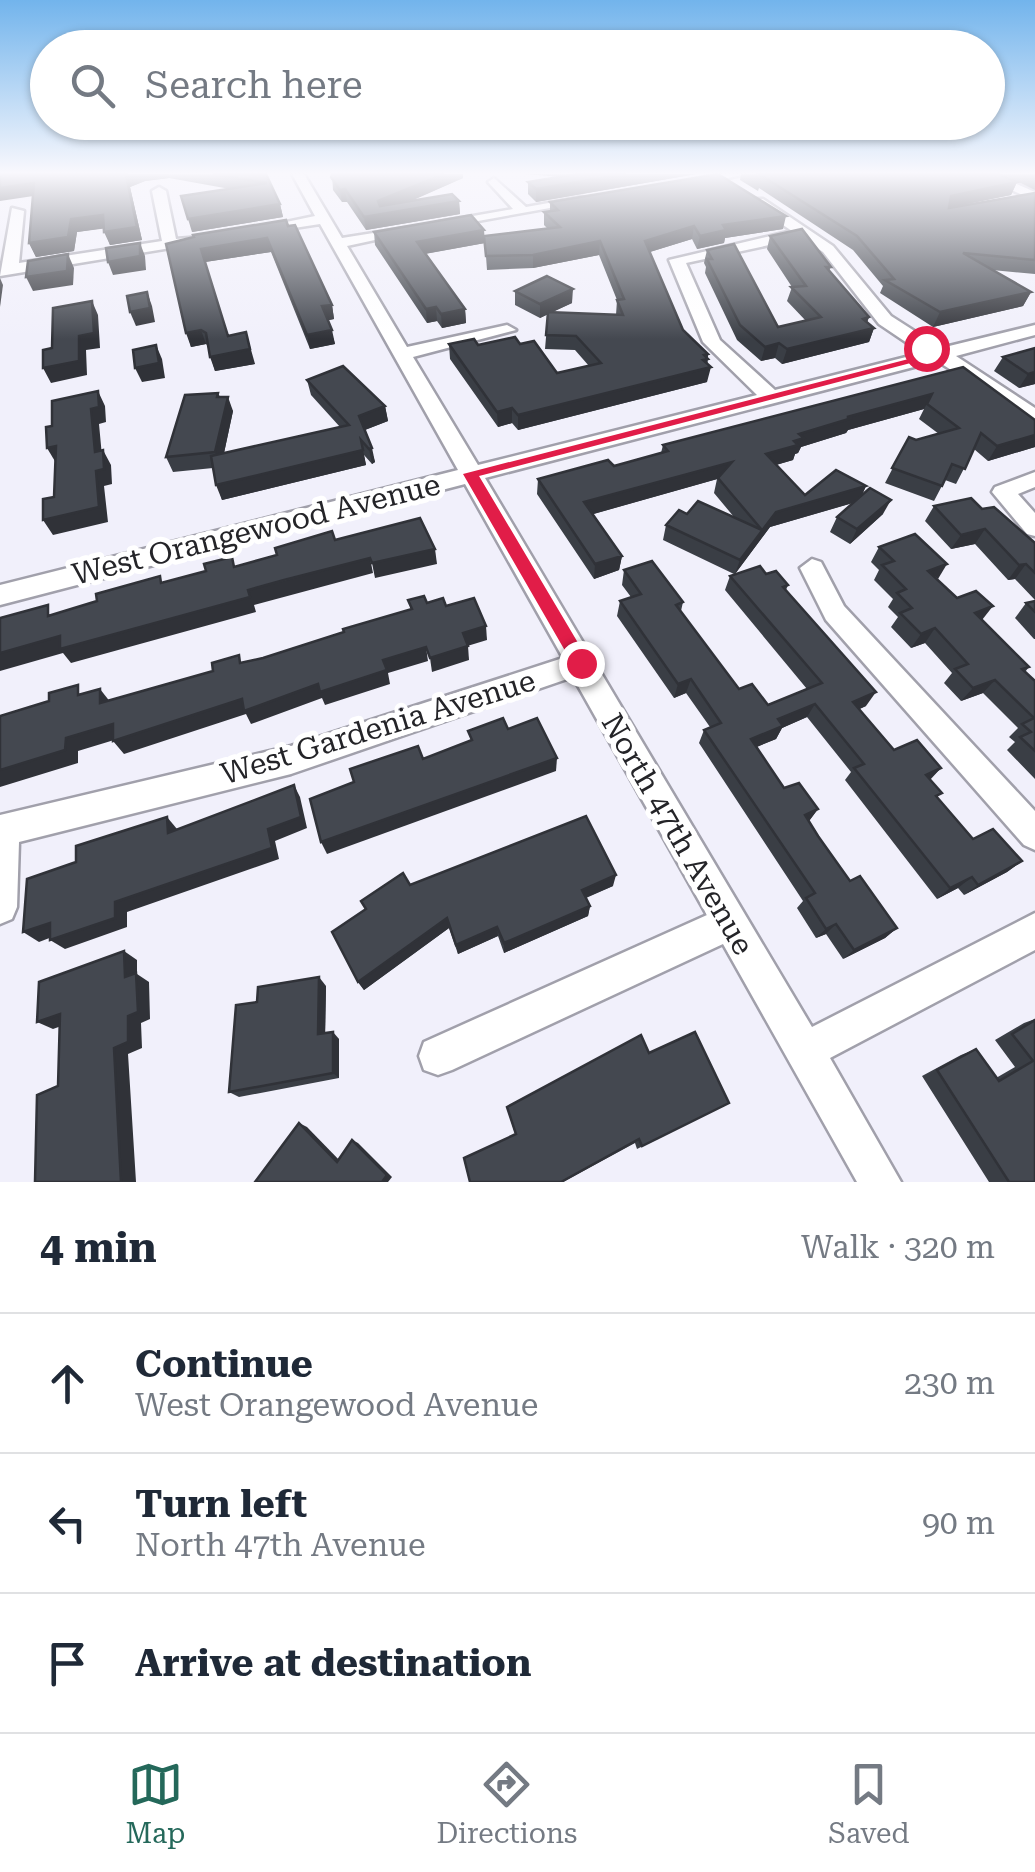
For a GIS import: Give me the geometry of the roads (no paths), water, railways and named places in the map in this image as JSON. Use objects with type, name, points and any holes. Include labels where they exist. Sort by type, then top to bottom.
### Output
[{"type":"street","points":[[13,229],[5,270],[209,238]]},
{"type":"street","points":[[167,229],[170,244]]},
{"type":"street","points":[[247,232],[264,229]]},
{"type":"street","name":"North 47th Avenue","points":[[330,229],[880,1182]]},
{"type":"street","points":[[338,243],[421,229]]},
{"type":"street","points":[[799,229],[828,249],[885,320],[1035,418]]},
{"type":"street","points":[[771,397],[712,342],[678,260],[805,233]]},
{"type":"street","points":[[401,354],[508,330]]},
{"type":"street","name":"West Orangewood Avenue","points":[[0,595],[1035,330]]},
{"type":"street","points":[[1035,479],[1003,492],[1035,528]]},
{"type":"street","points":[[812,568],[835,613],[1035,834]]},
{"type":"street","name":"West Gardenia Avenue","points":[[2,830],[291,760],[581,663]]},
{"type":"street","points":[[0,907],[2,830]]},
{"type":"street","points":[[438,1056],[728,924]]},
{"type":"street","points":[[805,1051],[1035,931]]}]
